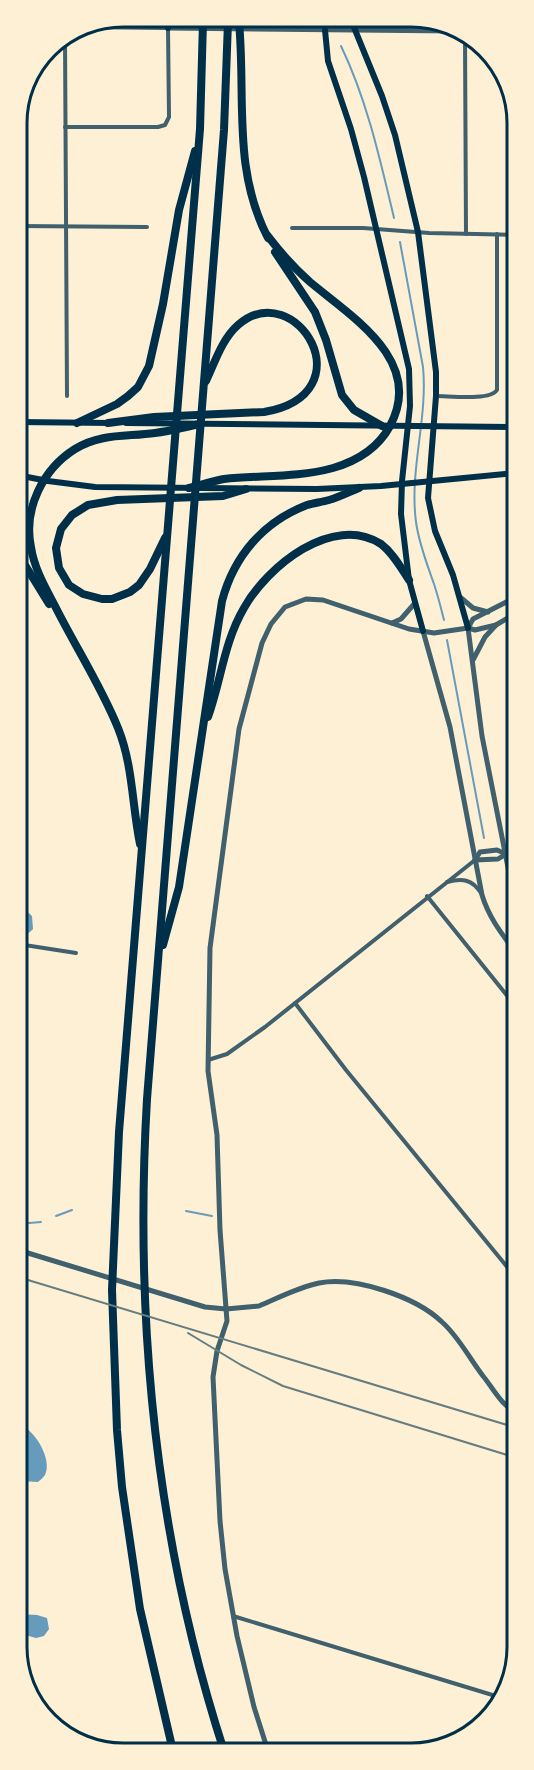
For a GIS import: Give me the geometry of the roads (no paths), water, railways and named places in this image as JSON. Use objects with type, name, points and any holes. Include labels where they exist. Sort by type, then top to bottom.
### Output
[{"type":"highway","points":[[171,1743],[140,1609],[129,1541],[117,1430],[112,1332],[112,1248],[119,1132],[200,129],[203,27]]},
{"type":"highway","points":[[222,1743],[189,1626],[175,1559],[154,1430],[143,1257],[145,1136],[224,130],[228,27]]},
{"type":"highway","points":[[240,27],[245,174],[252,202],[278,256],[315,312],[342,395],[354,410],[370,423],[382,426]]},
{"type":"highway","points":[[77,423],[129,396],[138,387],[149,366],[163,304],[179,210],[200,129]]},
{"type":"highway","points":[[189,488],[222,480],[299,475],[339,466],[363,455],[378,443],[394,417],[398,390],[395,371],[380,342],[301,273],[267,235]]},
{"type":"highway","points":[[108,423],[279,409],[300,398],[311,385],[316,369],[316,352],[309,336],[297,323],[282,316],[265,314],[251,317],[236,326],[226,338],[204,385]]},
{"type":"highway","points":[[78,652],[33,558],[29,531],[30,516],[33,503],[46,475],[76,448],[100,438],[154,433],[200,424]]},
{"type":"highway","points":[[158,964],[179,887],[222,601],[231,574],[258,537],[281,518],[310,504],[330,500],[359,488]]},
{"type":"highway","points":[[168,531],[145,578],[130,592],[112,599],[83,594],[69,585],[59,568],[56,548],[61,530],[66,521],[88,505],[108,501],[246,489]]},
{"type":"highway","points":[[202,733],[236,624],[254,591],[280,564],[310,545],[324,540],[339,537],[364,537],[383,546],[392,554],[409,580]]},
{"type":"highway","points":[[27,568],[78,652],[111,712],[129,762],[133,809],[142,855]]},
{"type":"main road","points":[[354,27],[395,135],[418,232],[433,344],[436,396],[428,498],[431,518],[460,597],[468,628]]},
{"type":"main road","points":[[327,30],[328,61],[351,129],[409,369],[410,406],[401,514],[409,580],[423,631]]},
{"type":"main road","points":[[154,420],[200,424],[370,423]]},
{"type":"main road","points":[[27,422],[108,423]]},
{"type":"main road","points":[[382,426],[507,427]]},
{"type":"main road","points":[[246,489],[359,488],[507,473]]},
{"type":"main road","points":[[27,478],[95,487],[189,488],[223,492]]},
{"type":"street","points":[[65,126],[152,127],[165,125],[169,117],[168,27]]},
{"type":"street","points":[[172,27],[438,31]]},
{"type":"street","points":[[465,44],[466,234]]},
{"type":"street","points":[[66,46],[66,396]]},
{"type":"street","points":[[27,226],[147,227]]},
{"type":"street","points":[[292,228],[507,234]]},
{"type":"street","points":[[436,396],[486,396],[496,392],[497,234]]},
{"type":"street","points":[[460,597],[472,608],[489,612]]},
{"type":"street","points":[[266,1743],[242,1660],[233,1616],[221,1529],[214,1424],[213,1377],[226,1321],[226,1309],[220,1230],[217,1135],[208,1060],[210,948],[242,713],[267,631],[281,611],[296,601],[306,598],[331,602],[392,623],[434,633],[468,628],[475,630],[496,625],[507,618]]},
{"type":"street","points":[[507,602],[473,620],[468,628],[482,736],[507,859]]},
{"type":"street","points":[[392,623],[401,619],[415,603]]},
{"type":"street","points":[[472,661],[484,639],[496,625]]},
{"type":"street","points":[[423,631],[450,727],[482,895],[495,926],[507,941]]},
{"type":"street","points":[[208,1060],[227,1054],[475,860],[498,859],[506,854]]},
{"type":"street","points":[[443,884],[465,880],[476,886],[482,895]]},
{"type":"street","points":[[427,896],[507,996]]},
{"type":"street","points":[[27,945],[76,953]]},
{"type":"street","points":[[295,1003],[346,1070],[507,1268]]},
{"type":"street","points":[[27,1253],[213,1308],[259,1306],[321,1282],[346,1283],[391,1293],[429,1311],[443,1322],[507,1407]]},
{"type":"street","points":[[233,1616],[494,1695]]},
{"type":"water","points":[[27,911],[32,916],[33,929],[27,933]]},
{"type":"water","points":[[27,1429],[36,1438],[46,1461],[45,1475],[38,1482],[27,1481]]},
{"type":"water","points":[[27,1614],[47,1618],[49,1629],[44,1636],[36,1638],[27,1636]]},
{"type":"waterway","points":[[341,46],[366,109],[394,218]]},
{"type":"waterway","points":[[400,242],[423,367],[423,406],[414,503],[416,522],[444,620]]},
{"type":"waterway","points":[[447,640],[484,838]]},
{"type":"waterway","points":[[56,1216],[72,1210]]},
{"type":"waterway","points":[[186,1211],[212,1216]]},
{"type":"waterway","points":[[27,1223],[41,1222]]},
{"type":"railway","points":[[27,1280],[507,1425]]},
{"type":"railway","points":[[188,1333],[241,1365],[283,1386],[507,1455]]}]
